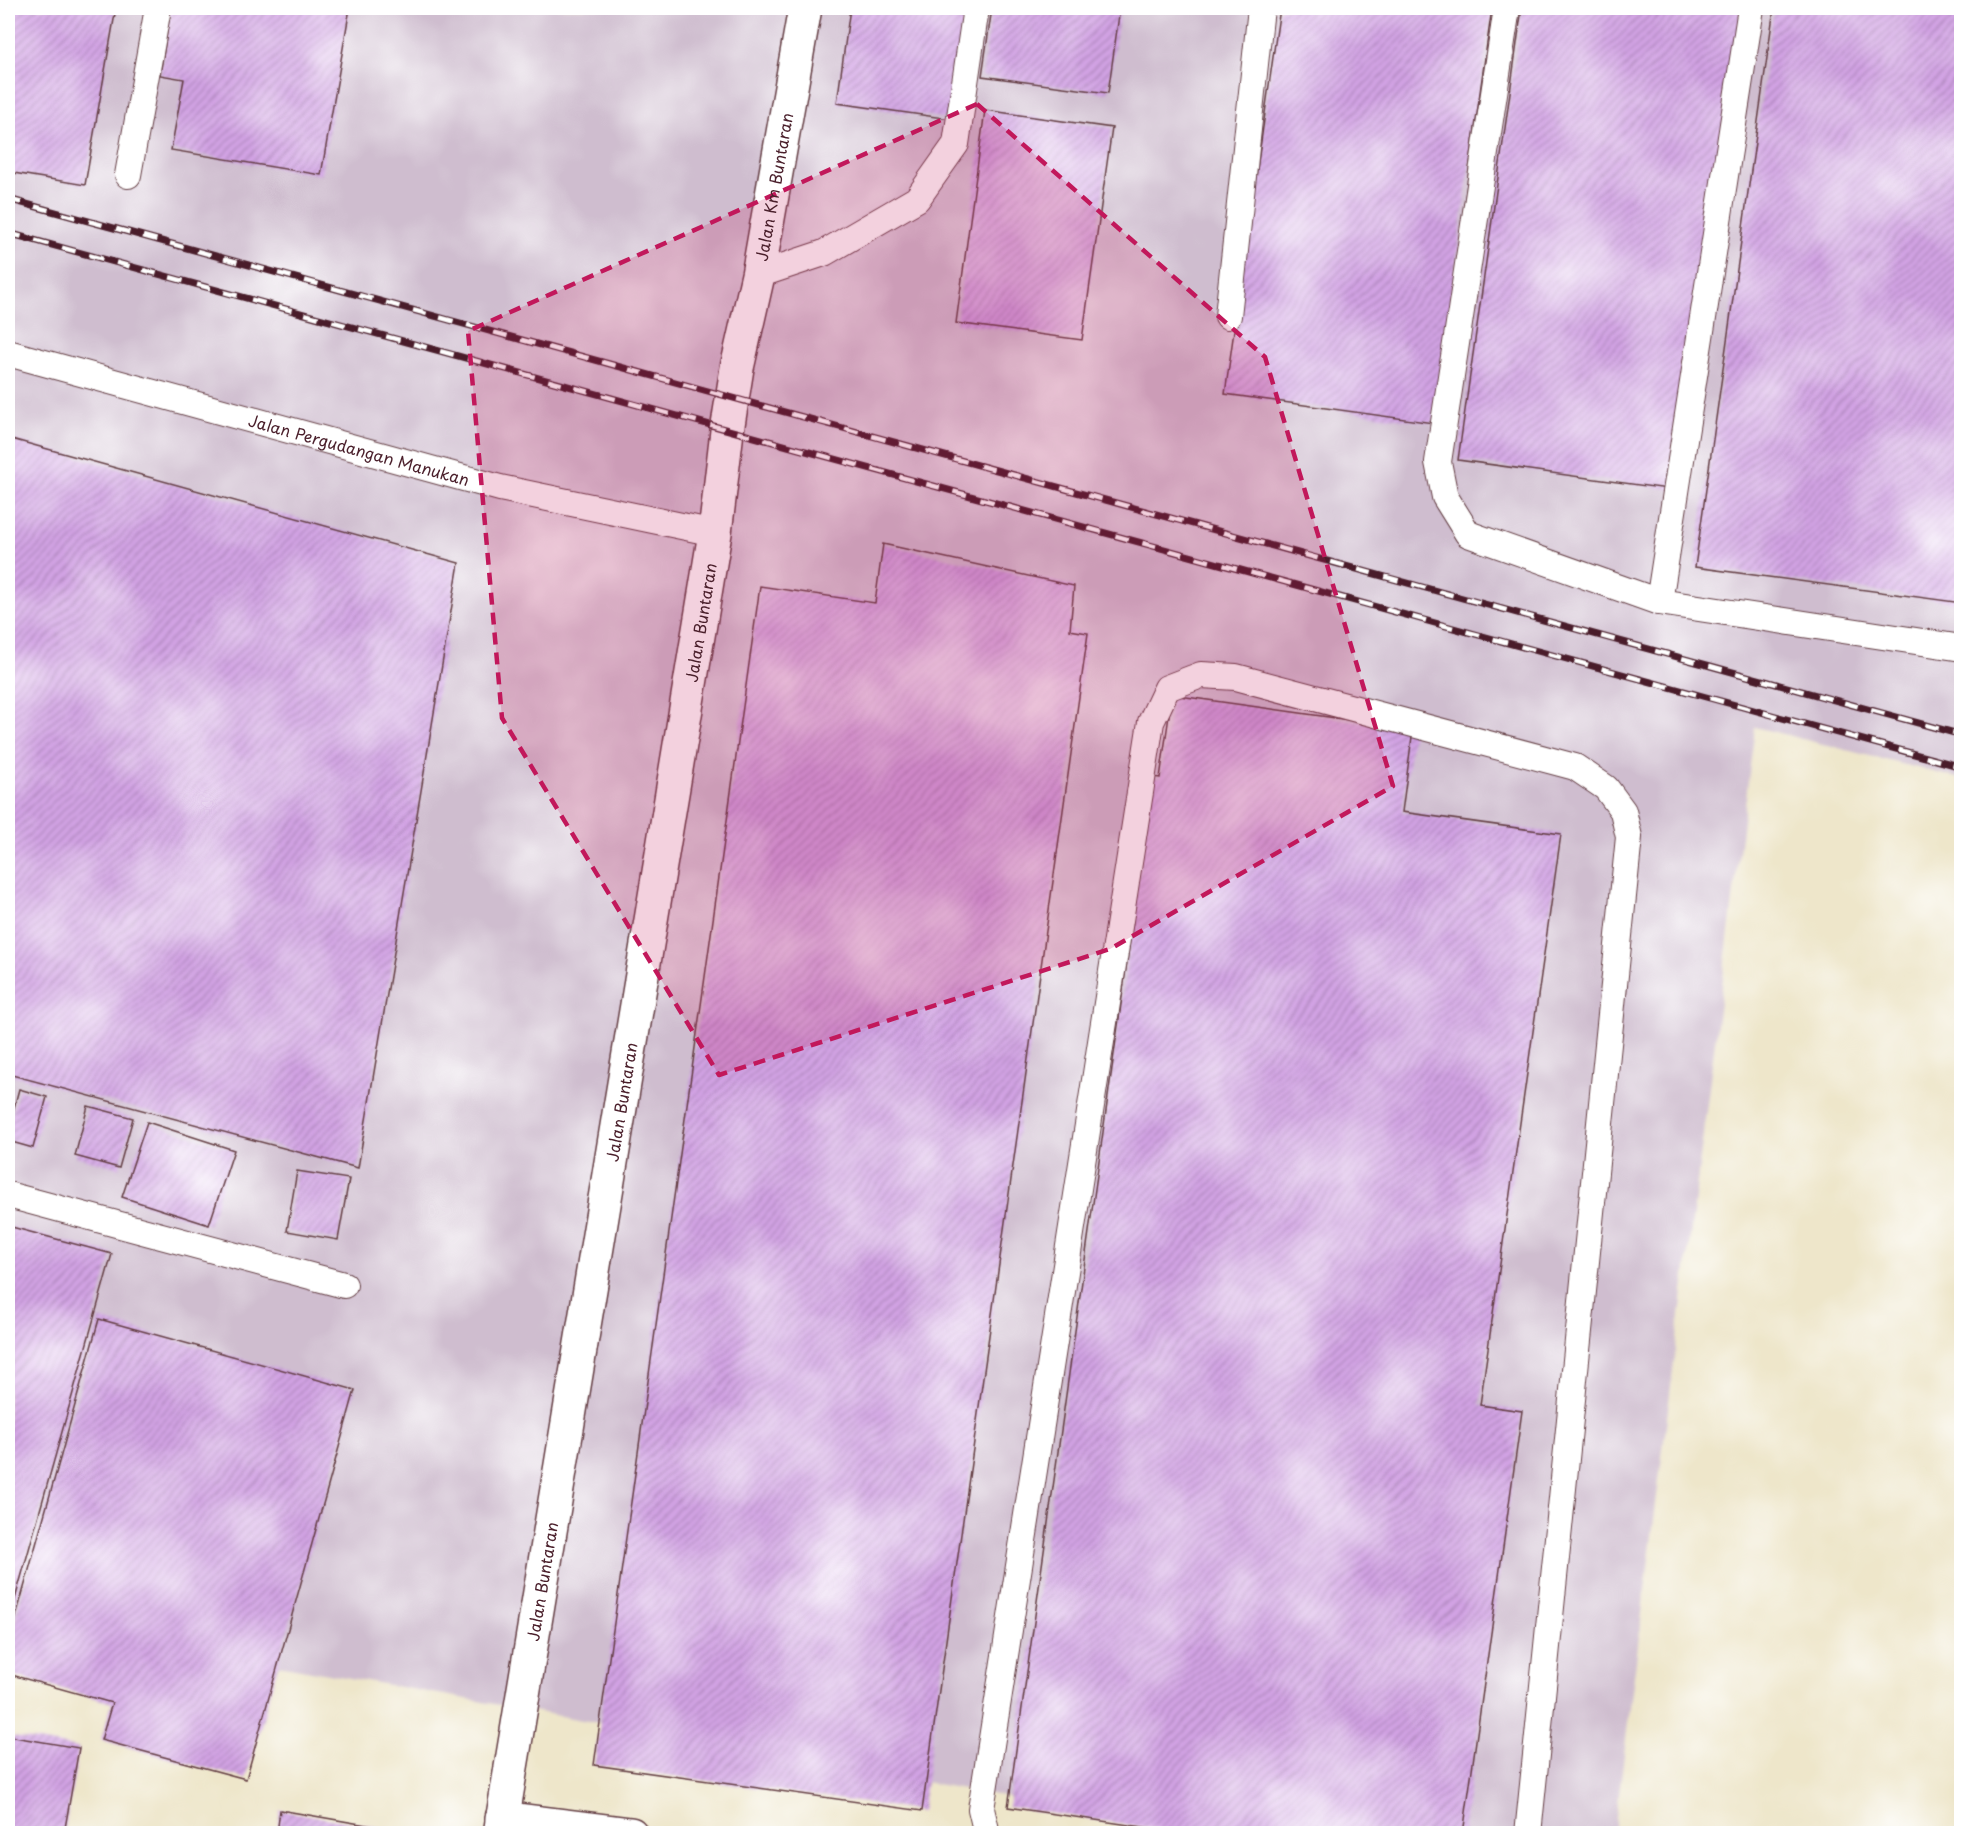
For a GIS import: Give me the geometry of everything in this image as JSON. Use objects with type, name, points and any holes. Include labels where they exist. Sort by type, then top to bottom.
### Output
[{"type":"street","name":"Jalan Km Buntaran","points":[[737,368],[758,275],[806,8]]},
{"type":"street","name":"Jalan Buntaran","points":[[501,1826],[715,533],[737,368]]},
{"type":"street","points":[[501,1826],[632,1833]]},
{"type":"lane","points":[[128,175],[158,8]]},
{"type":"lane","points":[[758,275],[824,253],[917,199],[956,144],[976,8]]},
{"type":"lane","points":[[1228,316],[1261,8]]},
{"type":"lane","points":[[1507,8],[1438,462],[1445,497],[1468,534],[1659,602],[1962,648]]},
{"type":"lane","points":[[1659,602],[1751,8]]},
{"type":"lane","name":"Jalan Pergudangan Manukan","points":[[8,353],[500,488],[715,533]]},
{"type":"lane","points":[[987,1833],[981,1809],[1150,722],[1167,688],[1201,675],[1236,677],[1575,767],[1606,788],[1623,811],[1629,837],[1528,1833]]},
{"type":"lane","points":[[8,1195],[344,1285]]},
{"type":"highlighted area","points":[[977,104],[1265,357],[1393,786],[1110,949],[719,1075],[502,718],[468,331]]},
{"type":"shaded area","points":[[8,8],[1961,8],[1961,779],[1755,727],[1614,1833],[1206,1833],[8,1616]]},
{"type":"building","points":[[8,8],[116,8],[85,185],[8,172]]},
{"type":"building","points":[[171,8],[350,8],[321,175],[171,150],[184,79],[160,75]]},
{"type":"building","points":[[850,8],[965,8],[950,119],[837,103]]},
{"type":"building","points":[[992,8],[1120,8],[1108,93],[982,76]]},
{"type":"building","points":[[1280,8],[1492,8],[1433,423],[1225,394]]},
{"type":"building","points":[[1522,8],[1743,8],[1675,490],[1458,460]]},
{"type":"building","points":[[1774,8],[1962,8],[1962,603],[1695,567]]},
{"type":"building","points":[[985,110],[1112,128],[1082,340],[956,323]]},
{"type":"building","points":[[8,438],[459,563],[358,1168],[8,1074]]},
{"type":"building","points":[[883,544],[1074,586],[1070,630],[1088,633],[922,1811],[594,1765],[760,586],[875,603]]},
{"type":"building","points":[[1172,695],[1413,729],[1402,812],[1561,834],[1480,1405],[1522,1411],[1463,1834],[1190,1834],[1008,1807],[1153,777],[1160,778]]},
{"type":"building","points":[[19,1089],[47,1097],[33,1148],[8,1141],[8,1130]]},
{"type":"building","points":[[88,1106],[133,1118],[119,1168],[75,1156]]},
{"type":"building","points":[[147,1122],[234,1150],[209,1225],[122,1197]]},
{"type":"building","points":[[297,1171],[349,1179],[338,1240],[287,1231]]},
{"type":"building","points":[[8,1226],[112,1254],[8,1624]]},
{"type":"building","points":[[99,1319],[355,1390],[246,1779],[101,1740],[112,1703],[8,1674],[8,1645]]},
{"type":"building","points":[[8,1736],[79,1748],[64,1834],[8,1834]]},
{"type":"building","points":[[280,1810],[406,1832],[406,1834],[277,1834]]},
{"type":"railway","points":[[8,199],[1962,735]]},
{"type":"railway","points":[[8,233],[1962,767]]}]
